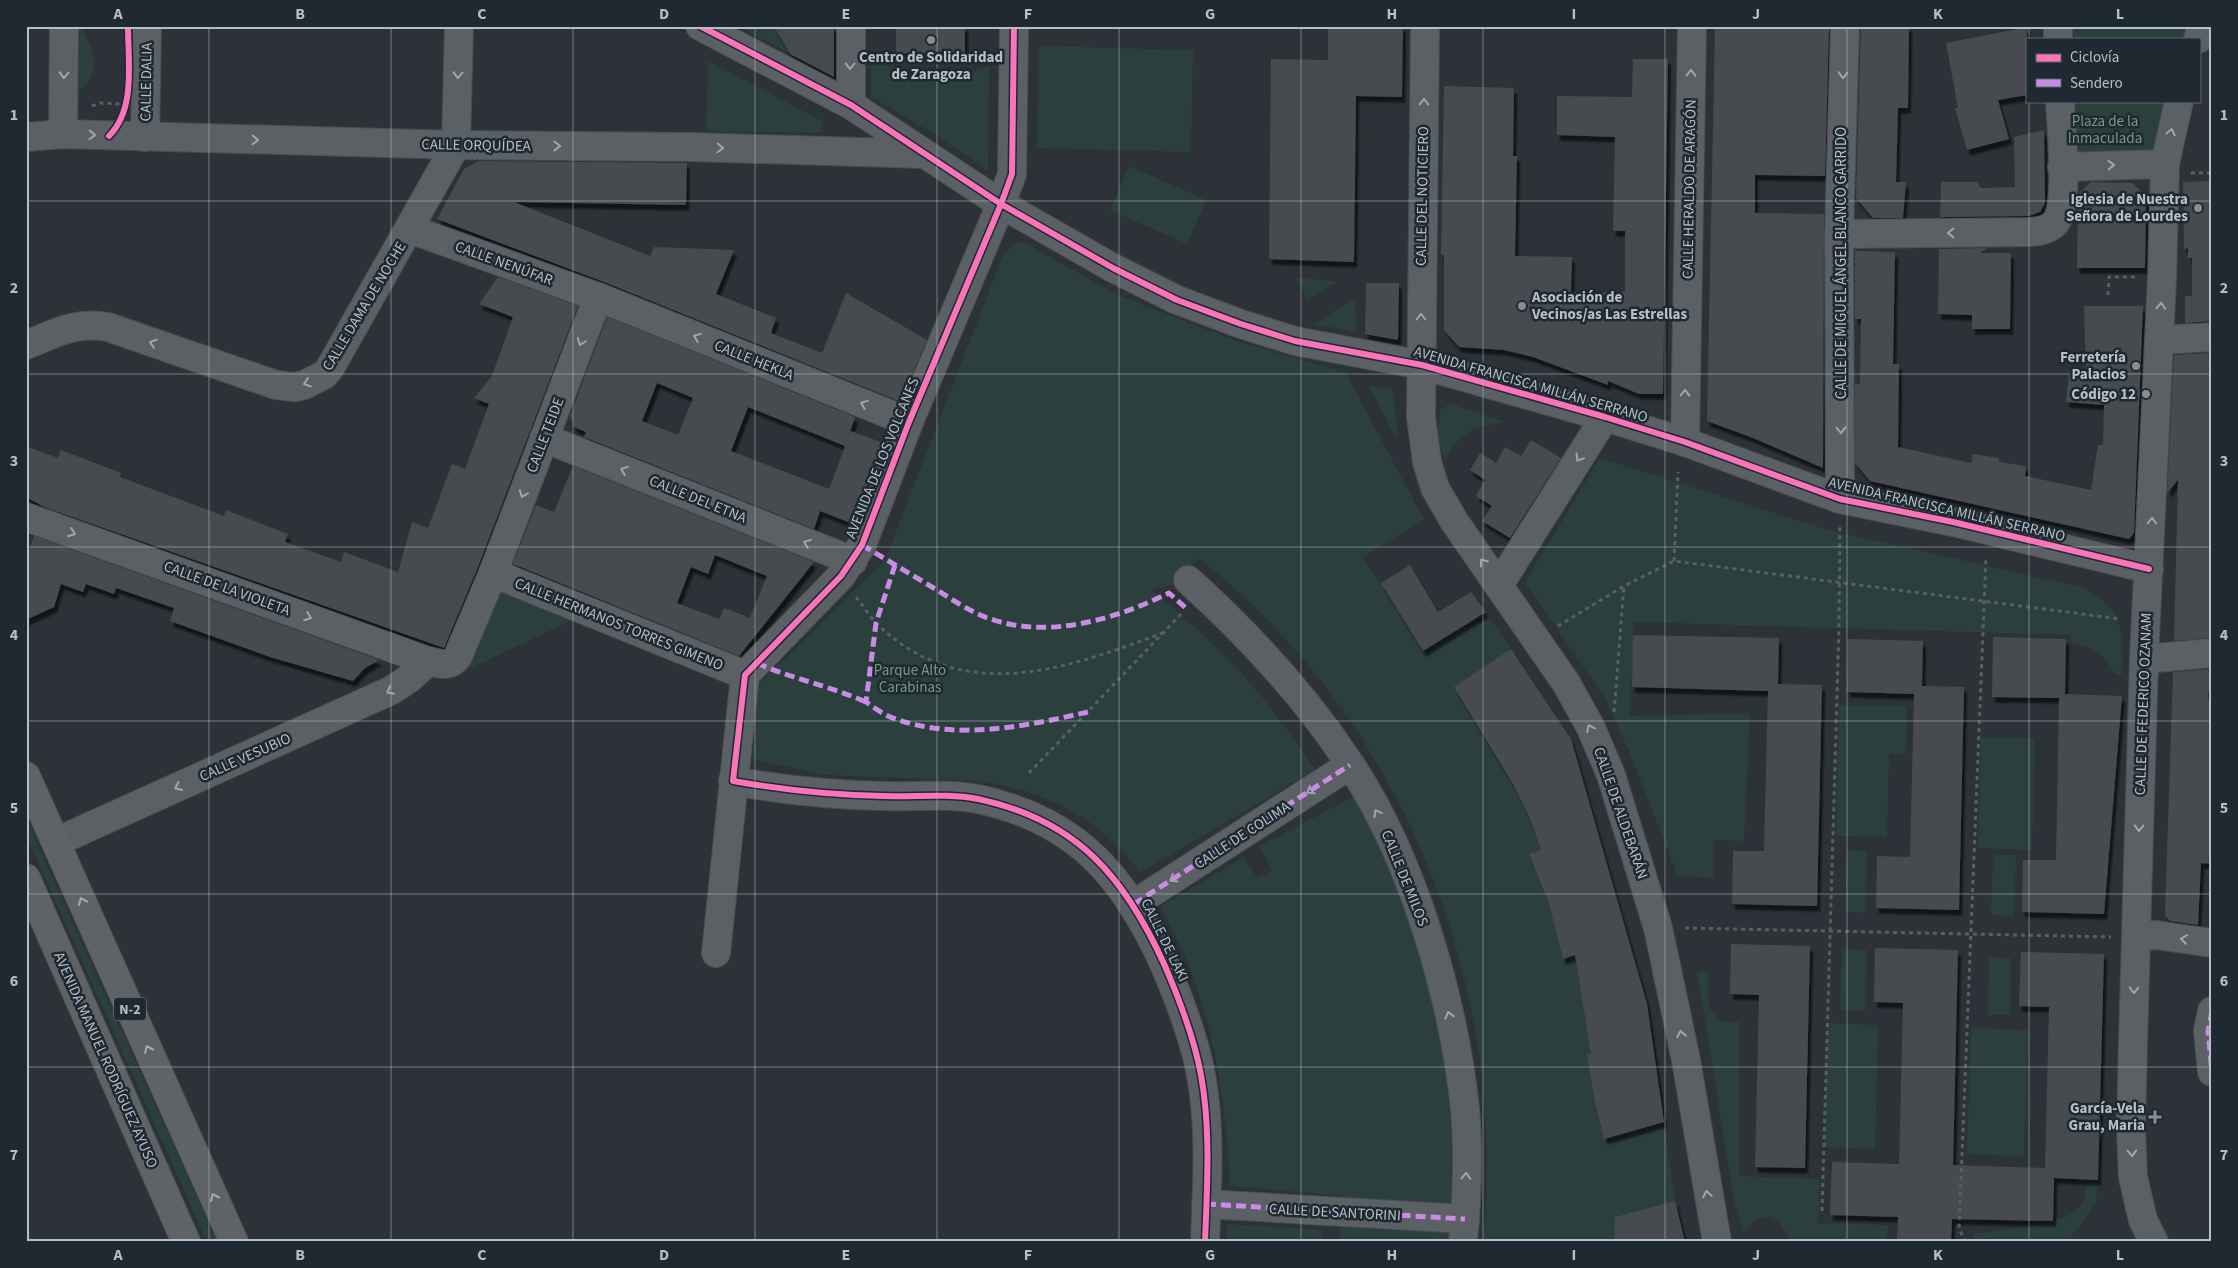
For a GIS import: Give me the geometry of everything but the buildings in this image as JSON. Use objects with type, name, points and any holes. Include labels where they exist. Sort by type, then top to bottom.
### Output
[{"type":"highway","name":"N-2","points":[[26,776],[234,1242]]},
{"type":"highway","name":"AVENIDA MANUEL RODRÍGUEZ AYUSO","points":[[26,878],[186,1242]]},
{"type":"street","points":[[63,134],[64,26]]},
{"type":"street","name":"CALLE DALIA","points":[[145,137],[147,26]]},
{"type":"street","name":"CALLE DAMA DE NOCHE","points":[[26,345],[77,325],[91,324],[108,327],[276,385],[295,387],[304,385],[324,375],[330,368],[410,229],[456,145],[459,26]]},
{"type":"street","name":"AVENIDA FRANCISCA MILLÁN SERRANO","points":[[700,26],[851,105],[1001,204],[1113,268],[1186,304],[1295,341],[1422,366],[1605,417],[1686,442],[1840,499],[1987,531],[2149,570]]},
{"type":"street","points":[[851,26],[851,105]]},
{"type":"street","name":"AVENIDA DE LOS VOLCANES","points":[[745,675],[847,568],[862,545],[909,422],[1012,174],[1014,26]]},
{"type":"street","name":"CALLE DEL NOTICIERO","points":[[1422,366],[1424,26]]},
{"type":"street","name":"CALLE HERALDO DE ARAGÓN","points":[[1686,442],[1692,26]]},
{"type":"street","name":"CALLE DE MIGUEL ÁNGEL BLANCO GARRIDO","points":[[1840,499],[1839,234],[1845,26]]},
{"type":"street","points":[[2198,38],[2202,26]]},
{"type":"street","points":[[1839,234],[2042,231],[2053,225],[2060,212],[2062,167],[2060,102]]},
{"type":"street","name":"CALLE DE FEDERICO OZANAM","points":[[2153,1242],[2143,1220],[2137,1199],[2132,1162],[2131,1129],[2144,659],[2160,340],[2165,164],[2179,102]]},
{"type":"street","name":"CALLE ORQUÍDEA","points":[[26,136],[63,134],[456,145],[692,147],[925,154]]},
{"type":"street","points":[[2062,167],[2165,164]]},
{"type":"street","name":"CALLE NENÚFAR","points":[[410,229],[598,297]]},
{"type":"street","name":"CALLE HEKLA","points":[[598,297],[909,422]]},
{"type":"street","name":"CALLE TEIDE","points":[[428,661],[444,665],[450,664],[458,656],[493,573],[598,297]]},
{"type":"street","points":[[2160,340],[2212,337]]},
{"type":"street","name":"CALLE DE ALDEBARÁN","points":[[1422,366],[1422,436],[1435,488],[1454,521],[1566,682],[1591,728],[1611,775],[1658,928],[1684,1051],[1717,1242]]},
{"type":"street","points":[[1499,585],[1605,417]]},
{"type":"street","name":"CALLE DEL ETNA","points":[[544,438],[847,568]]},
{"type":"street","name":"CALLE DE LA VIOLETA","points":[[26,517],[428,661]]},
{"type":"street","name":"CALLE HERMANOS TORRES GIMENO","points":[[493,573],[745,675]]},
{"type":"street","name":"CALLE DE MILOS","points":[[1195,586],[1270,662],[1350,764],[1390,836],[1408,878],[1436,962],[1453,1033],[1465,1110],[1464,1230]]},
{"type":"street","points":[[2144,659],[2212,653]]},
{"type":"street","name":"CALLE VESUBIO","points":[[56,842],[392,690],[410,678],[428,661]]},
{"type":"street","points":[[716,952],[745,675]]},
{"type":"street","name":"CALLE DE COLIMA","points":[[1134,904],[1350,764]]},
{"type":"street","name":"CALLE DE LAKI","points":[[733,781],[782,789],[853,795],[943,794],[977,799],[1018,809],[1056,828],[1088,850],[1110,873],[1134,904],[1154,941],[1177,993],[1193,1039],[1201,1076],[1205,1114],[1205,1242]]},
{"type":"street","points":[[2136,937],[2156,935],[2212,943]]},
{"type":"street","points":[[2212,1011],[2208,1031],[2212,1072]]},
{"type":"street","name":"CALLE DE SANTORINI","points":[[1206,1204],[1464,1230]]},
{"type":"path","points":[[109,136],[118,127],[127,104]]},
{"type":"path","points":[[2108,295],[2109,276],[2135,277]]},
{"type":"path","points":[[1674,562],[1678,472]]},
{"type":"path","points":[[1822,1211],[1840,499]]},
{"type":"path","points":[[1966,1242],[1959,1229],[1987,531]]},
{"type":"path","points":[[1540,645],[1560,624],[1624,586],[1674,562],[1984,600],[2125,620]]},
{"type":"path","points":[[847,568],[876,623],[904,646],[931,661],[981,674],[1007,675],[1076,662],[1165,632]]},
{"type":"path","points":[[1029,773],[1165,632],[1195,586]]},
{"type":"path","points":[[1614,714],[1624,586]]},
{"type":"path","points":[[1658,928],[2136,937]]},
{"type":"green space","points":[[71,26],[81,26],[93,53],[94,68],[88,82],[70,98]]},
{"type":"green space","points":[[738,26],[775,26],[790,54]]},
{"type":"green space","points":[[2195,26],[2191,38],[2074,38],[2073,27]]},
{"type":"green space","points":[[1039,46],[1193,50],[1191,152],[1037,148]]},
{"type":"green space","points":[[871,51],[884,64],[898,72],[912,78],[926,80],[956,77],[989,66],[988,171],[943,139],[871,97]]},
{"type":"green space","points":[[708,61],[824,122],[820,132],[706,131]]},
{"type":"green space","name":"Plaza de la Inmaculada","points":[[2074,102],[2173,102],[2160,146],[2152,153],[2073,157]]},
{"type":"green space","points":[[1129,166],[1206,200],[1187,244],[1110,210]]},
{"type":"green space","name":"Parque Alto Carabinas","points":[[1021,241],[1118,295],[1236,341],[1346,373],[1424,520],[1362,557],[1381,583],[1423,651],[1486,612],[1511,649],[1454,687],[1514,786],[1541,850],[1529,855],[1549,904],[1563,958],[1575,955],[1591,1054],[1587,1055],[1594,1098],[1604,1139],[1664,1122],[1675,1201],[1615,1217],[1614,1242],[1483,1242],[1487,1153],[1480,1064],[1464,976],[1438,891],[1402,810],[1358,732],[1305,661],[1243,596],[1199,558],[1175,584],[1152,590],[1201,632],[1243,675],[1281,721],[1315,770],[1140,873],[1108,837],[1089,822],[1069,810],[1026,791],[978,781],[825,775],[752,759],[758,685],[885,560],[1004,253]]},
{"type":"green space","points":[[1296,277],[1338,282],[1307,299]]},
{"type":"green space","points":[[1355,298],[1356,332],[1314,324]]},
{"type":"green space","points":[[1369,386],[1391,389],[1394,396],[1398,442]]},
{"type":"green space","points":[[1451,404],[1506,422],[1470,431],[1458,441],[1445,459],[1440,447],[1438,422],[1441,409]]},
{"type":"green space","points":[[1600,458],[1828,530],[2080,587],[2105,602],[2113,611],[2121,633],[2122,675],[2115,674],[2097,652],[2071,642],[2071,635],[1634,622],[1630,716],[1750,713],[1744,841],[1714,840],[1713,878],[1678,876],[1629,751],[1606,700],[1525,582]]},
{"type":"green space","points":[[494,589],[573,620],[460,673]]},
{"type":"green space","points":[[1839,705],[1907,706],[1906,754],[1889,753],[1887,837],[1836,836]]},
{"type":"green space","points":[[1981,737],[2035,738],[2032,850],[1978,848]]},
{"type":"green space","points":[[1360,793],[1417,918],[1458,1109],[1455,1242],[1339,1242],[1343,1196],[1230,1186],[1226,1127],[1212,1042],[1205,1014],[1186,958],[1161,906],[1244,857],[1257,878],[1272,871],[1260,846]]},
{"type":"green space","points":[[26,818],[217,1242],[207,1242],[26,835]]},
{"type":"green space","points":[[1847,850],[1867,851],[1865,913],[1845,912]]},
{"type":"green space","points":[[1993,855],[2016,855],[2014,916],[1991,915]]},
{"type":"green space","points":[[1842,949],[1867,950],[1865,1011],[1840,1010]]},
{"type":"green space","points":[[1989,957],[2011,958],[2010,1015],[1988,1015]]},
{"type":"green space","points":[[1708,971],[1709,1008],[1721,1021],[1739,1022],[1739,1176],[1819,1179],[1818,1223],[1888,1225],[1887,1242],[1819,1242],[1819,1239],[1790,1239],[1780,1223],[1769,1217],[1756,1220],[1743,1232],[1735,1205],[1697,972]]},
{"type":"green space","points":[[1827,1023],[1878,1025],[1875,1149],[1824,1147]]},
{"type":"green space","points":[[1971,1028],[2028,1030],[2024,1156],[1967,1154]]},
{"type":"green space","points":[[2088,1179],[2098,1180],[2096,1203],[2071,1237],[2065,1242],[1977,1242],[1973,1234],[2041,1224],[2075,1211],[2083,1201]]},
{"type":"green space","points":[[1227,1224],[1322,1230],[1322,1242],[1227,1242]]},
{"type":"marked path","points":[[862,545],[971,611],[994,620],[1016,625],[1038,627],[1084,623],[1106,618],[1169,593],[1187,609]]},
{"type":"marked path","points":[[895,565],[876,623],[866,702],[892,718],[919,726],[943,729],[992,729],[1088,712]]},
{"type":"marked path","points":[[757,663],[866,702]]},
{"type":"marked path","points":[[1134,904],[1350,765]]},
{"type":"marked path","points":[[2212,1011],[2208,1031],[2212,1072]]},
{"type":"marked path","points":[[1206,1204],[1465,1219]]},
{"type":"cycle path","points":[[109,136],[118,125],[127,99],[129,84],[128,26]]},
{"type":"cycle path","points":[[700,26],[851,105],[1001,204],[1113,268],[1177,300],[1241,324],[1295,341],[1422,365],[1605,417],[1685,442],[1840,499],[1953,522],[2149,569]]},
{"type":"cycle path","points":[[1014,26],[1012,174],[1001,204],[909,422],[862,545],[841,576],[745,675],[733,781],[827,793],[883,796],[943,796],[978,799],[1013,809],[1043,821],[1070,838],[1094,857],[1133,905],[1150,934],[1176,992],[1195,1047],[1201,1075],[1206,1117],[1208,1158],[1205,1242]]},
{"type":"place","name":"Centro de Solidaridad de Zaragoza","points":[[931,40]]},
{"type":"place","name":"Iglesia de Nuestra Señora de Lourdes","points":[[2198,208]]},
{"type":"place","name":"Asociación de Vecinos/as Las Estrellas","points":[[1522,306]]},
{"type":"place","name":"Ferretería Palacios","points":[[2136,366]]},
{"type":"place","name":"Código 12","points":[[2146,394]]},
{"type":"place","name":"García-Vela Grau, Maria","points":[[2155,1117]]}]
